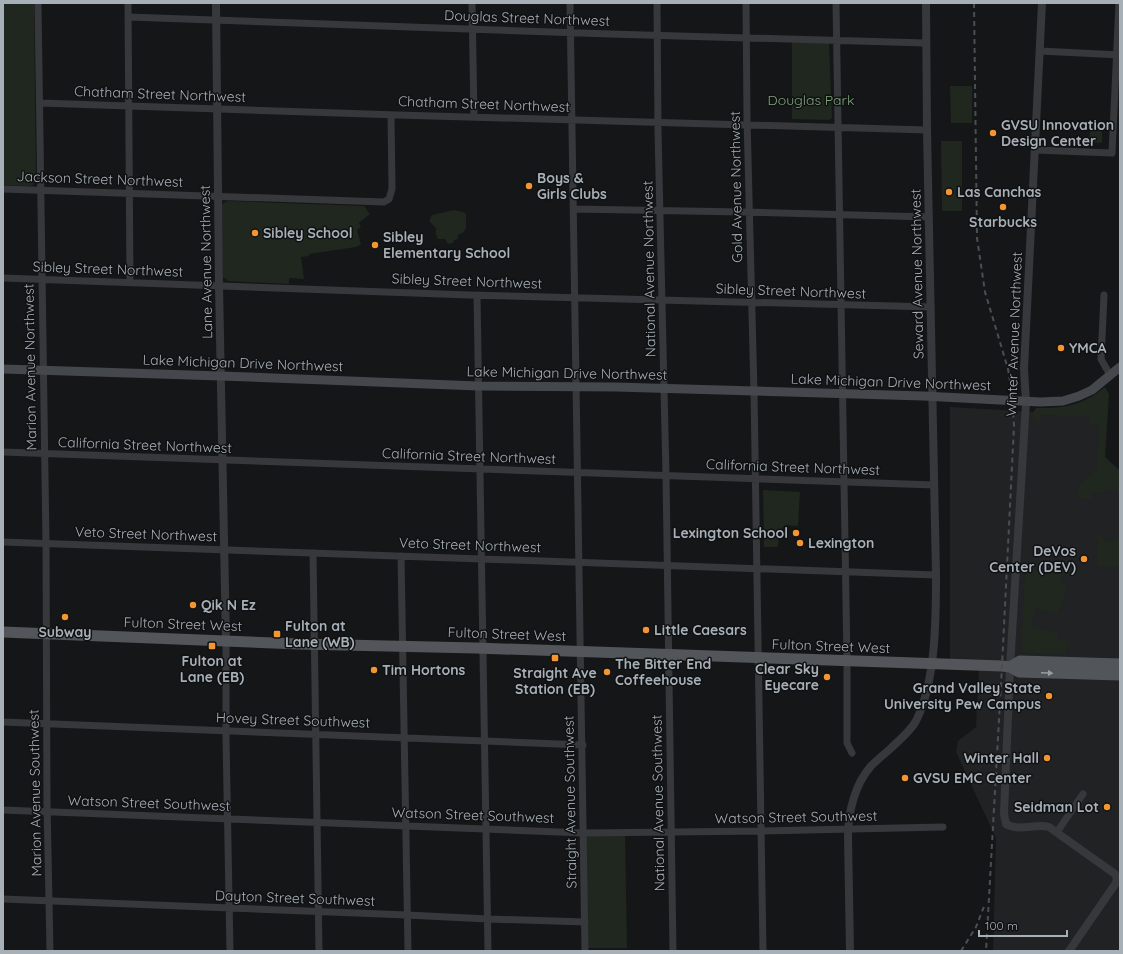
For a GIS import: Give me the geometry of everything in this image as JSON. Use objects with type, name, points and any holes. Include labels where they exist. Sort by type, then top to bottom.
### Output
[{"type":"main road","name":"Lake Michigan Drive Northwest","points":[[3,369],[478,386],[932,396],[1026,402],[1057,402],[1069,400],[1092,390],[1120,367]]},
{"type":"main road","name":"Fulton Street West","points":[[3,632],[226,641],[402,647],[483,648],[1010,667],[1019,672],[1120,675]]},
{"type":"main road","name":"Fulton Street West","points":[[1010,667],[1020,661],[1120,664]]},
{"type":"street","name":"Marion Avenue Northwest","points":[[38,3],[45,454],[46,634]]},
{"type":"street","points":[[128,3],[130,282]]},
{"type":"street","name":"Lane Avenue Northwest","points":[[216,3],[223,550],[226,641]]},
{"type":"street","points":[[472,3],[474,117]]},
{"type":"street","name":"Straight Avenue Southwest","points":[[570,3],[583,745],[585,951]]},
{"type":"street","name":"National Avenue Northwest","points":[[657,3],[669,655]]},
{"type":"street","name":"Gold Avenue Northwest","points":[[746,3],[763,951]]},
{"type":"street","points":[[836,3],[838,214],[847,661],[847,743],[852,753]]},
{"type":"street","name":"Seward Avenue Northwest","points":[[850,951],[848,829],[852,804],[859,784],[871,767],[901,739],[915,722],[923,702],[931,664],[936,623],[926,3]]},
{"type":"street","name":"Winter Avenue Northwest","points":[[1042,3],[1024,369],[1026,402],[1010,667],[1004,814],[1006,824],[1012,827],[1044,826],[1050,827],[1057,832]]},
{"type":"street","points":[[1035,150],[1112,153],[1118,55],[1119,3]]},
{"type":"street","name":"Douglas Street Northwest","points":[[128,17],[926,43]]},
{"type":"street","points":[[1040,51],[1118,55]]},
{"type":"street","name":"Chatham Street Northwest","points":[[40,103],[217,110],[927,130]]},
{"type":"street","name":"Jackson Street Northwest","points":[[3,189],[376,203],[387,201],[391,195],[392,189],[392,115]]},
{"type":"street","points":[[574,209],[929,217]]},
{"type":"street","name":"Sibley Street Northwest","points":[[3,278],[477,295],[931,307]]},
{"type":"street","points":[[477,295],[488,951]]},
{"type":"street","points":[[1104,295],[1101,359],[1110,374]]},
{"type":"street","name":"California Street Northwest","points":[[3,452],[934,485]]},
{"type":"street","name":"Veto Street Northwest","points":[[3,542],[936,574]]},
{"type":"street","points":[[313,553],[313,644],[319,951]]},
{"type":"street","points":[[401,556],[408,951]]},
{"type":"street","name":"Marion Avenue Southwest","points":[[46,634],[50,951]]},
{"type":"street","points":[[226,641],[230,951]]},
{"type":"street","name":"National Avenue Southwest","points":[[669,655],[673,951]]},
{"type":"street","name":"Hovey Street Southwest","points":[[3,722],[583,745]]},
{"type":"street","points":[[1069,951],[1115,885],[1117,877],[1113,871],[1057,832],[1083,794]]},
{"type":"street","name":"Watson Street Southwest","points":[[3,810],[584,833],[942,827]]},
{"type":"street","name":"Dayton Street Southwest","points":[[3,899],[585,922]]},
{"type":"shaded area","name":"Grand Valley State University Pew Campus","points":[[1104,394],[1102,454],[1117,469],[1120,468],[1120,951],[993,951],[996,838],[956,752],[958,741],[976,727],[979,666],[950,665],[950,407],[1034,412],[1070,412]]},
{"type":"green space","points":[[3,3],[34,3],[36,180],[33,185],[30,186],[3,185]]},
{"type":"green space","name":"Douglas Park","points":[[792,41],[829,42],[832,118],[829,120],[792,119]]},
{"type":"green space","points":[[950,86],[972,86],[972,123],[951,123]]},
{"type":"green space","points":[[1090,130],[1102,131],[1102,143],[1089,142]]},
{"type":"green space","points":[[941,141],[962,141],[962,211],[942,211]]},
{"type":"green space","points":[[228,201],[364,206],[370,214],[359,223],[361,227],[357,230],[361,244],[356,247],[309,254],[309,256],[301,257],[304,279],[289,278],[289,284],[228,281],[223,277],[222,204]]},
{"type":"green space","points":[[454,210],[466,214],[466,227],[464,232],[458,235],[458,239],[454,240],[453,243],[448,244],[445,239],[438,239],[436,235],[436,228],[429,221],[432,215]]},
{"type":"green space","points":[[1105,387],[1109,394],[1105,457],[1120,471],[1120,493],[1117,493],[1117,490],[1091,492],[1091,500],[1078,499],[1078,486],[1097,469],[1099,424],[1090,424],[1090,417],[1041,415],[1040,420],[1034,420],[1034,411],[1036,408],[1073,405],[1081,402]]},
{"type":"green space","points":[[763,490],[800,492],[798,526],[785,525],[779,532],[778,547],[764,547]]},
{"type":"green space","points":[[1098,533],[1103,538],[1111,542],[1120,534],[1120,567],[1097,566]]},
{"type":"green space","points":[[1025,570],[1065,573],[1060,583],[1068,586],[1058,614],[1037,608],[1030,625],[1058,634],[1058,639],[1069,642],[1065,654],[1025,653],[1021,650]]},
{"type":"green space","points":[[584,833],[625,833],[627,948],[585,948]]},
{"type":"railway","points":[[974,3],[977,238],[985,292],[1008,369],[1012,393],[1014,426],[986,951]]},
{"type":"railway","points":[[961,951],[976,927],[985,904]]},
{"type":"place","name":"GVSU Innovation Design Center","points":[[993,133]]},
{"type":"place","name":"Boys & Girls Clubs","points":[[529,186]]},
{"type":"place","name":"Las Canchas","points":[[949,192]]},
{"type":"place","name":"Starbucks","points":[[1003,207]]},
{"type":"place","name":"Sibley School","points":[[255,233]]},
{"type":"place","name":"Sibley Elementary School","points":[[375,245]]},
{"type":"place","name":"YMCA","points":[[1061,348]]},
{"type":"place","name":"Lexington School","points":[[796,533]]},
{"type":"place","name":"Lexington","points":[[800,543]]},
{"type":"place","name":"DeVos Center (DEV)","points":[[1084,559]]},
{"type":"place","name":"Qik N Ez","points":[[193,605]]},
{"type":"place","name":"Subway","points":[[65,617]]},
{"type":"place","name":"Little Caesars","points":[[646,630]]},
{"type":"place","name":"Fulton at Lane (WB)","points":[[277,634]]},
{"type":"place","name":"Fulton at Lane (EB)","points":[[212,646]]},
{"type":"place","name":"Straight Ave Station (EB)","points":[[555,658]]},
{"type":"place","name":"Tim Hortons","points":[[374,670]]},
{"type":"place","name":"The Bitter End Coffeehouse","points":[[607,672]]},
{"type":"place","name":"Clear Sky Eyecare","points":[[827,677]]},
{"type":"place","name":"Grand Valley State University Pew Campus","points":[[1049,696]]},
{"type":"place","name":"Winter Hall","points":[[1047,758]]},
{"type":"place","name":"GVSU EMC Center","points":[[905,778]]},
{"type":"place","name":"Seidman Lot","points":[[1107,807]]}]
